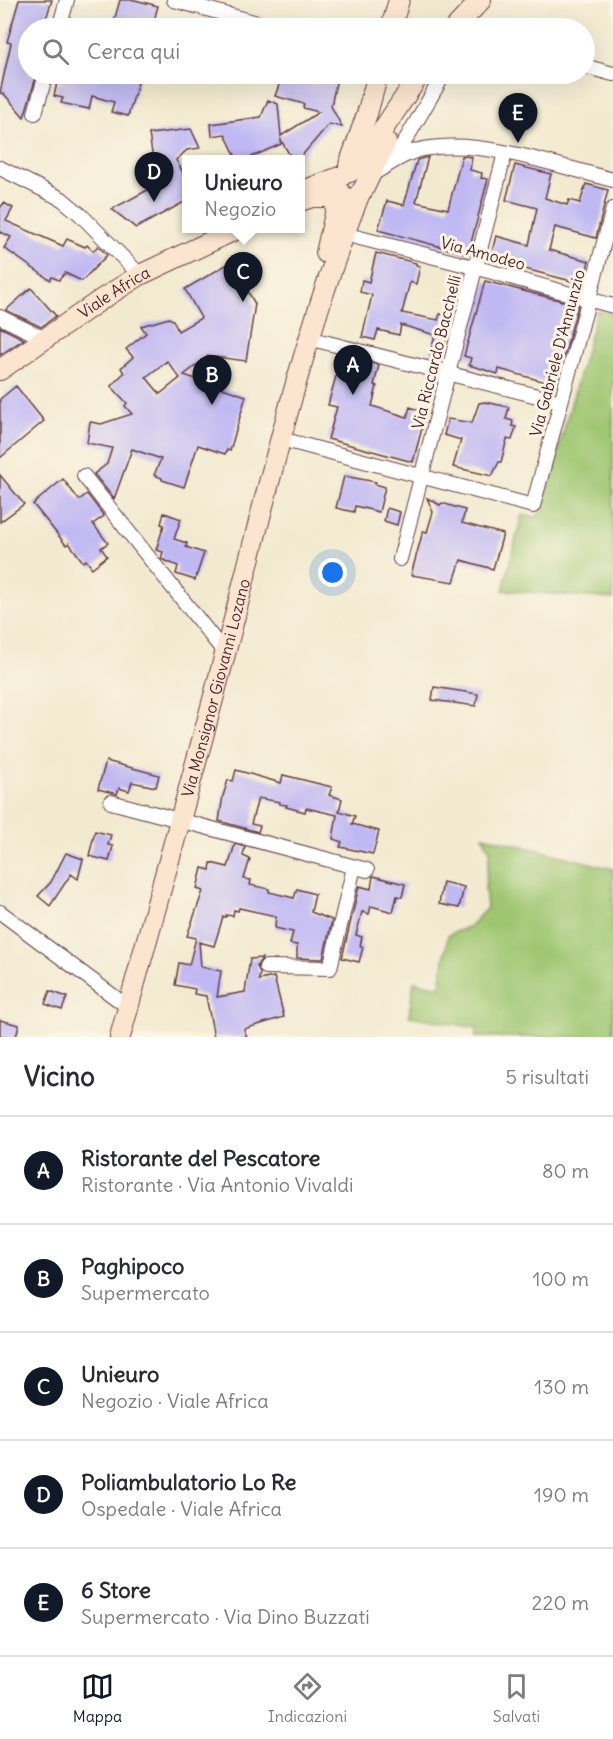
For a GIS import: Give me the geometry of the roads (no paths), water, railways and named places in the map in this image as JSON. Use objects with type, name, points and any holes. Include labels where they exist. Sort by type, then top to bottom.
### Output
[{"type":"main road","points":[[394,18],[399,0]]},
{"type":"main road","points":[[465,18],[482,0]]},
{"type":"main road","points":[[350,185],[357,146],[375,84]]},
{"type":"main road","points":[[305,199],[350,185],[392,130],[404,98],[413,84]]},
{"type":"main road","points":[[305,191],[350,185]]},
{"type":"main road","name":"Via Monsignor Giovanni Lozano","points":[[120,1037],[350,185]]},
{"type":"main road","points":[[305,208],[311,207],[326,213],[338,230]]},
{"type":"main road","name":"Viale Africa","points":[[0,370],[140,275],[229,233]]},
{"type":"street","points":[[62,18],[67,0]]},
{"type":"street","points":[[174,0],[240,18]]},
{"type":"street","points":[[595,69],[613,74]]},
{"type":"street","points":[[35,113],[43,84]]},
{"type":"street","points":[[394,160],[438,84]]},
{"type":"street","points":[[350,185],[394,160],[429,148],[463,147],[505,153],[613,180]]},
{"type":"street","name":"Via Riccardo Bacchelli","points":[[400,560],[505,153]]},
{"type":"street","points":[[0,168],[62,199],[140,275]]},
{"type":"street","name":"Via Gabriele D'Annunzio","points":[[421,476],[533,506],[613,209]]},
{"type":"street","name":"Via Amodeo","points":[[338,230],[613,306]]},
{"type":"street","points":[[0,317],[45,339]]},
{"type":"street","points":[[308,338],[561,402]]},
{"type":"street","points":[[280,439],[421,476]]},
{"type":"street","points":[[84,476],[225,653]]},
{"type":"street","points":[[111,802],[360,868],[330,968],[266,967]]},
{"type":"street","points":[[0,912],[128,1007]]},
{"type":"place","name":"6 Store","points":[[518,143]]},
{"type":"place","name":"Poliambulatorio Lo Re","points":[[154,202]]},
{"type":"place","name":"Unieuro","points":[[243,302]]},
{"type":"place","name":"Ristorante del Pescatore","points":[[353,395]]},
{"type":"place","name":"Paghipoco","points":[[212,405]]}]
